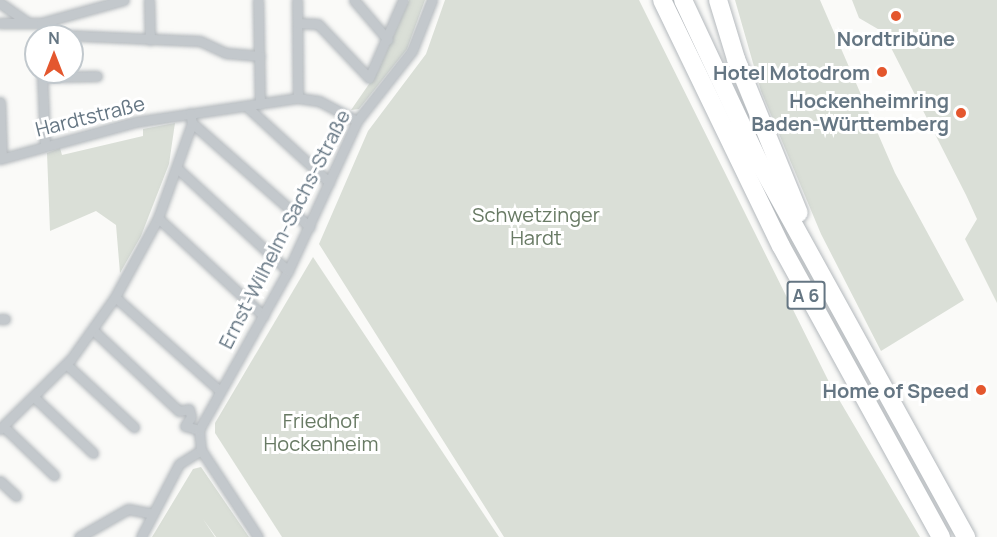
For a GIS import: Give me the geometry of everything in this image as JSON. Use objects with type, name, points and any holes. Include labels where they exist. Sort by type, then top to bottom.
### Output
[{"type":"highway","name":"A 6","points":[[662,0],[780,246],[941,537]]},
{"type":"highway","name":"A 6","points":[[683,0],[758,160],[966,537]]},
{"type":"highway","points":[[718,0],[736,59],[817,255],[825,285]]},
{"type":"street","points":[[0,23],[41,22],[124,0]]},
{"type":"street","points":[[149,0],[150,39]]},
{"type":"street","points":[[258,0],[260,104]]},
{"type":"street","points":[[297,0],[298,98],[319,101],[357,121]]},
{"type":"street","points":[[354,0],[388,40]]},
{"type":"street","points":[[298,23],[318,24],[369,78],[388,40],[403,0]]},
{"type":"street","name":"Ernst-Wilhelm-Sachs-Straße","points":[[199,430],[288,271],[357,121],[412,51],[432,0]]},
{"type":"street","points":[[0,3],[29,22]]},
{"type":"street","points":[[41,22],[61,35],[200,41],[226,53],[260,56]]},
{"type":"street","points":[[84,76],[98,76]]},
{"type":"street","points":[[42,84],[45,144]]},
{"type":"street","name":"Hardtstraße","points":[[1,158],[45,144],[135,122],[191,118],[298,98]]},
{"type":"street","points":[[0,102],[1,158]]},
{"type":"street","points":[[246,106],[329,182]]},
{"type":"street","points":[[54,475],[2,428],[35,398],[66,364],[94,331],[115,297],[158,218],[178,169],[191,118],[310,227]]},
{"type":"street","points":[[178,169],[288,271]]},
{"type":"street","points":[[158,218],[264,316]]},
{"type":"street","points":[[115,297],[220,391]]},
{"type":"street","points":[[94,331],[179,411],[189,409],[191,417],[185,426],[199,430],[201,450],[258,537]]},
{"type":"street","points":[[66,364],[134,427]]},
{"type":"street","points":[[35,398],[93,453]]},
{"type":"street","points":[[141,537],[179,464],[201,450]]},
{"type":"street","points":[[0,481],[16,496]]},
{"type":"street","points":[[79,537],[128,509],[153,514]]},
{"type":"green space","points":[[409,0],[425,0],[407,49],[359,109],[351,110],[378,71]]},
{"type":"green space","name":"Schwetzinger Hardt","points":[[445,0],[639,0],[831,386],[920,537],[504,537],[319,244],[368,131],[426,54]]},
{"type":"green space","points":[[735,0],[820,0],[895,173],[964,300],[881,351],[821,234],[761,91]]},
{"type":"green space","name":"Hockenheimring Baden-Württemberg","points":[[852,0],[997,0],[997,303],[965,239],[977,219],[966,195],[883,32],[859,18]]},
{"type":"green space","points":[[175,123],[169,164],[141,236],[120,273],[116,225],[96,211],[50,231],[47,153],[60,148],[62,155],[143,136],[143,129]]},
{"type":"green space","name":"Friedhof Hockenheim","points":[[313,257],[499,537],[282,537],[215,433],[215,423]]},
{"type":"green space","points":[[201,467],[249,537],[216,537],[203,519],[215,537],[152,537],[193,469]]},
{"type":"place","name":"Nordtribüne","points":[[896,16]]},
{"type":"place","name":"Hotel Motodrom","points":[[882,72]]},
{"type":"place","name":"Hockenheimring Baden-Württemberg","points":[[961,113]]},
{"type":"place","name":"Home of Speed","points":[[981,390]]}]
